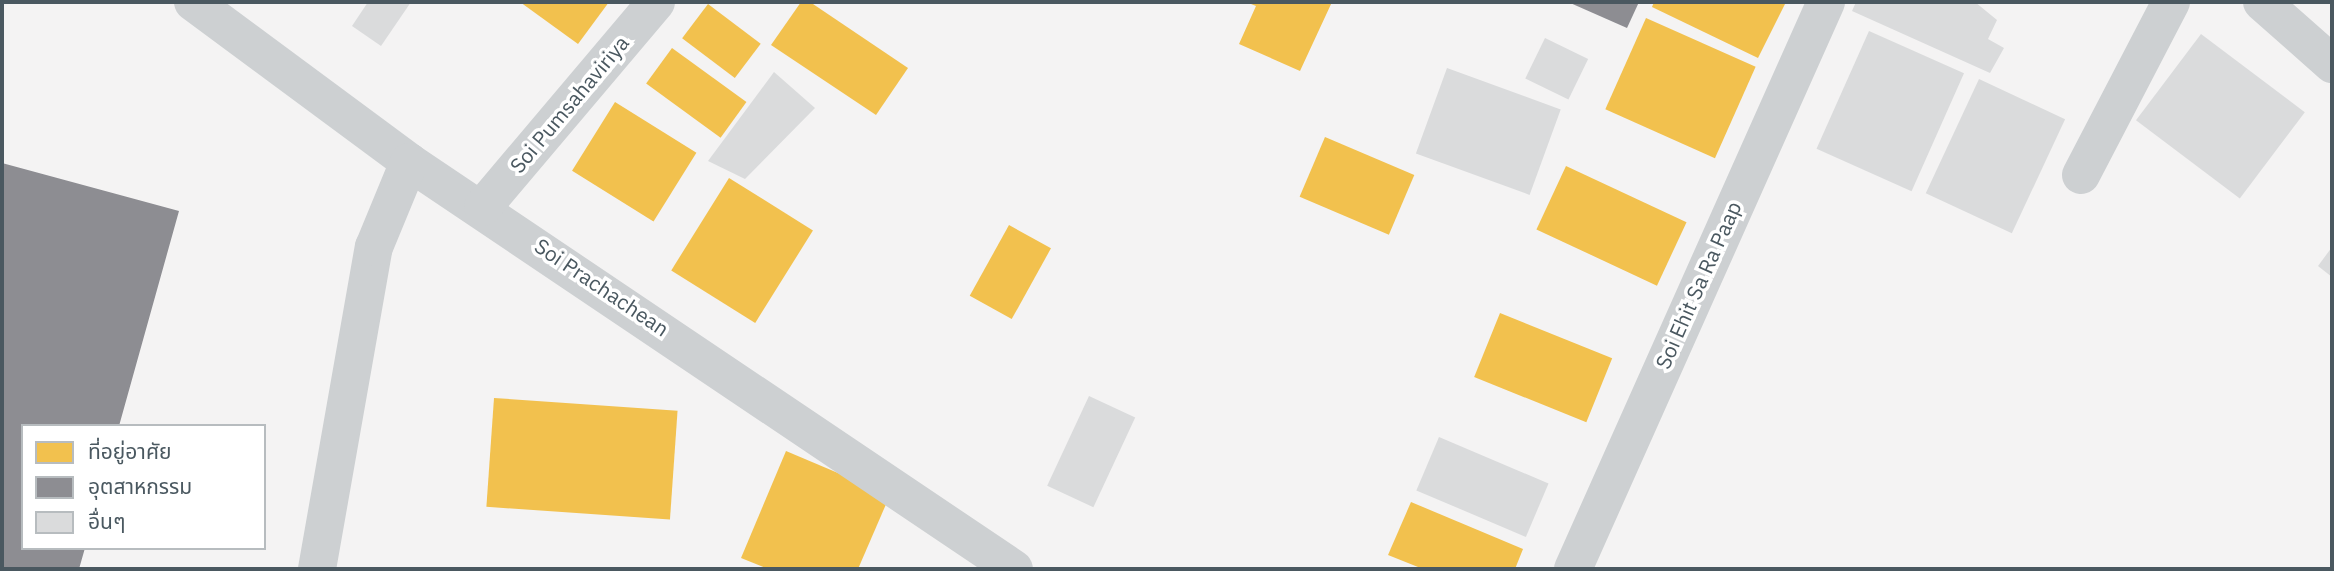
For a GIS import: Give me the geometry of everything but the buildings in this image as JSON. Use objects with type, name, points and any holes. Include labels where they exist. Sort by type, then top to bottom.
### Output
[{"type":"street","name":"Soi Prachachean","points":[[193,2],[409,162],[483,207],[1014,569]]},
{"type":"street","name":"Soi Pumsahaviriya","points":[[483,207],[656,2]]},
{"type":"street","name":"Soi Ehit Sa Ra Paap","points":[[1573,569],[1826,2]]},
{"type":"street","points":[[2081,174],[2171,2]]},
{"type":"street","points":[[2262,2],[2332,64]]},
{"type":"street","points":[[317,569],[374,247],[409,162]]}]
